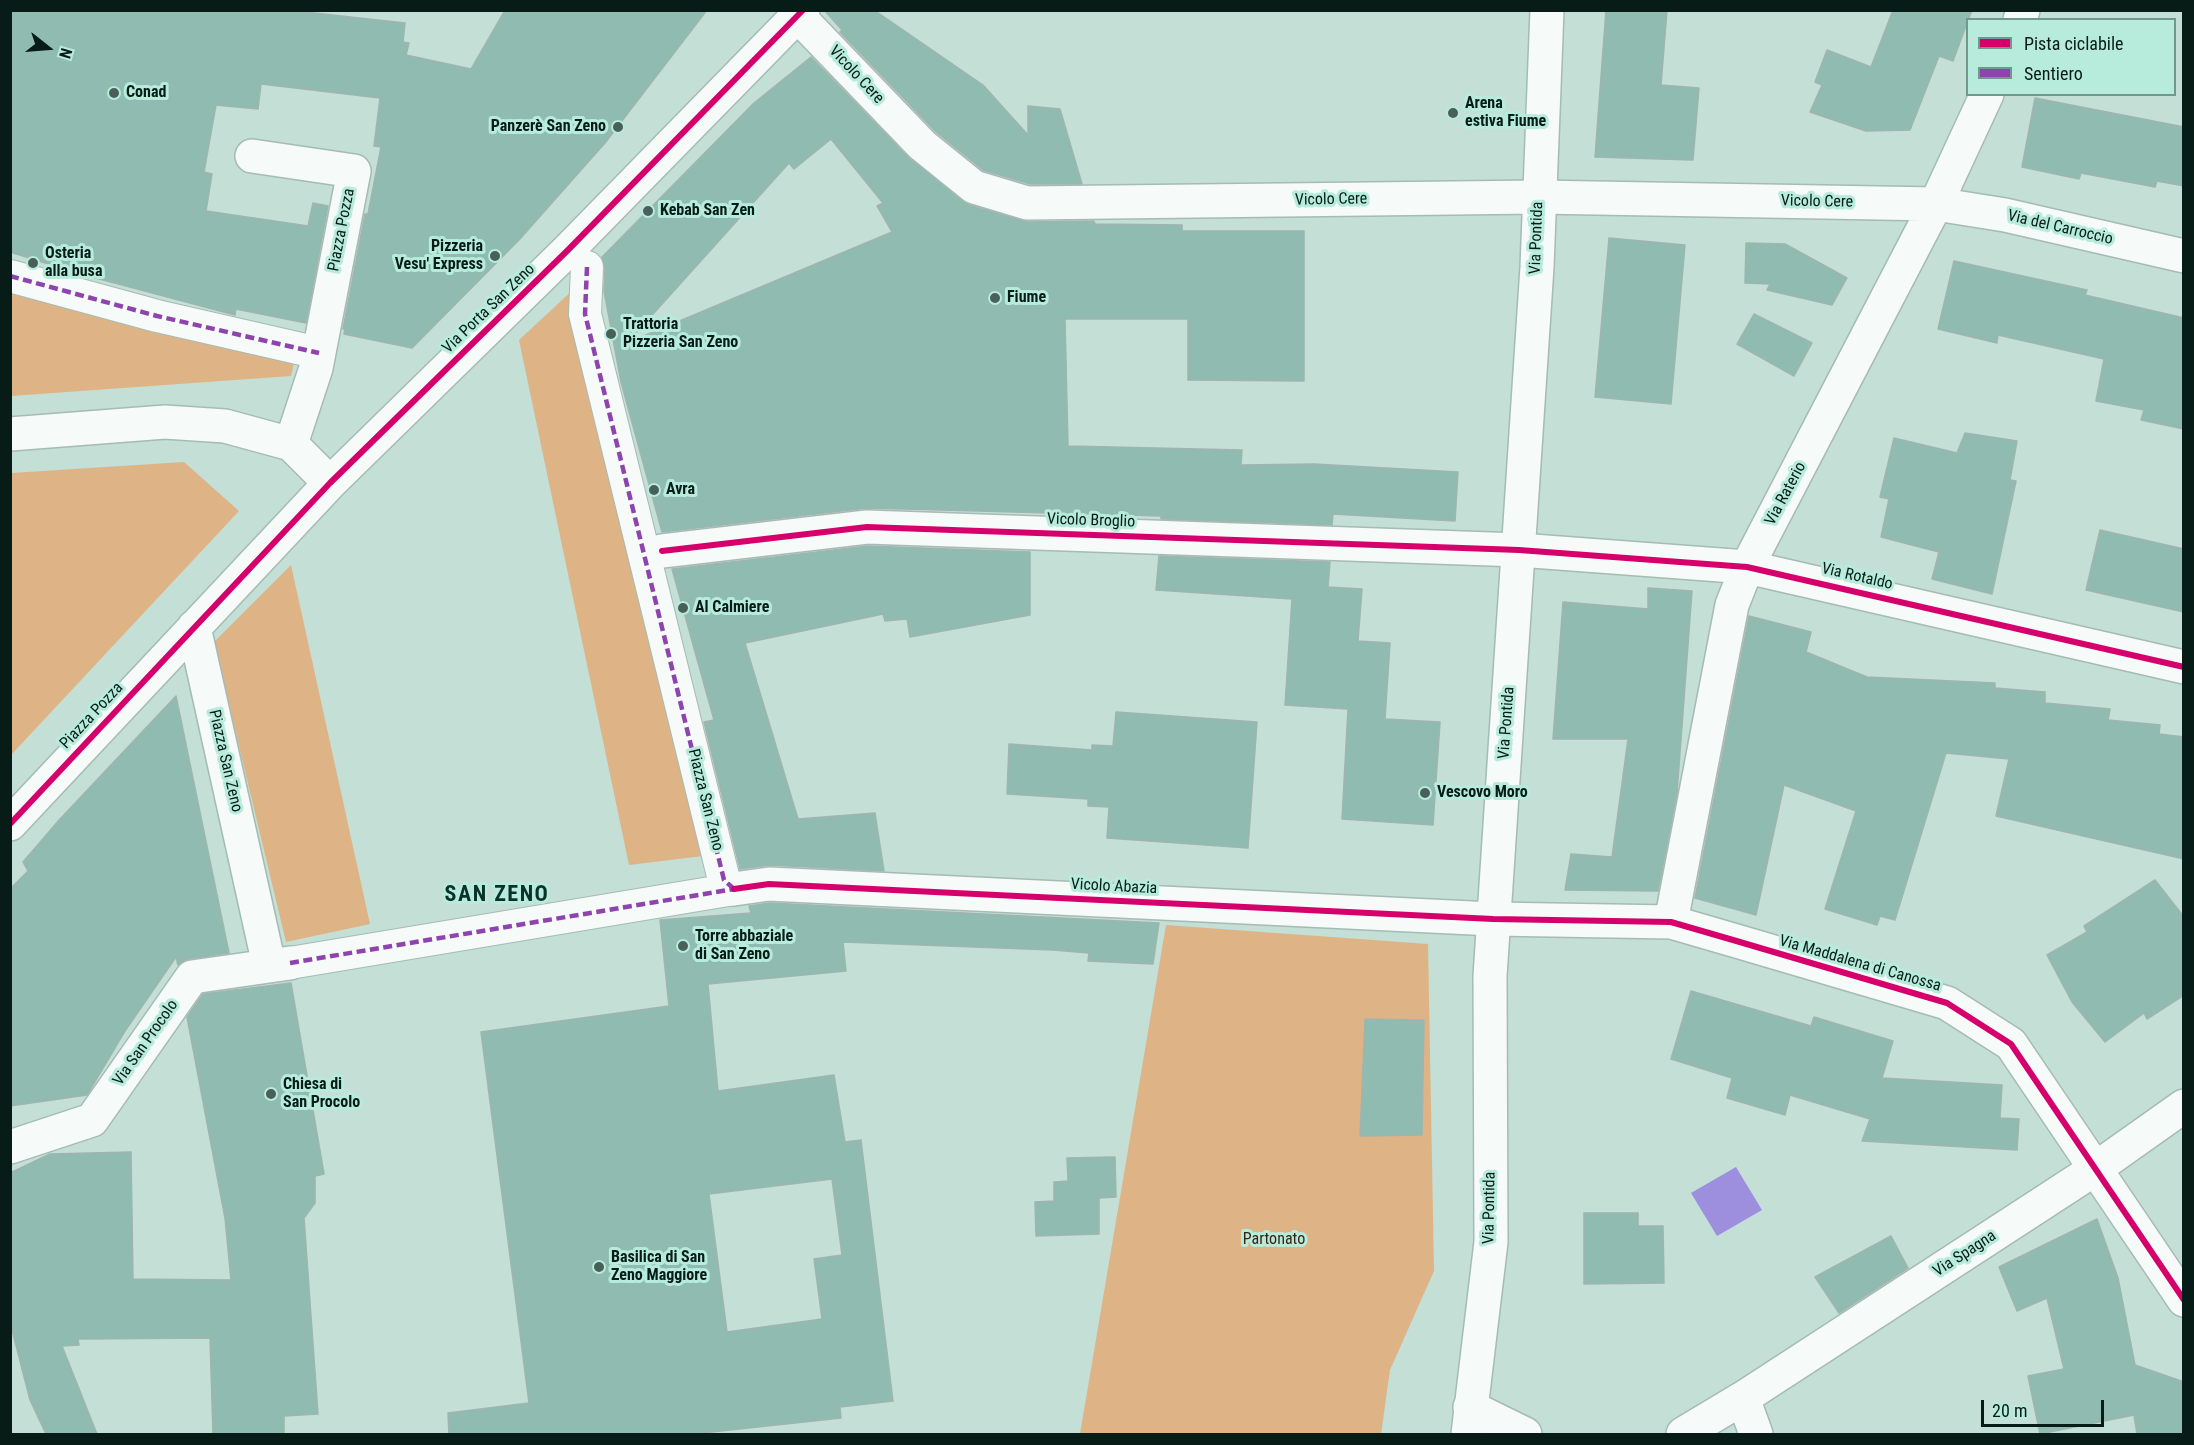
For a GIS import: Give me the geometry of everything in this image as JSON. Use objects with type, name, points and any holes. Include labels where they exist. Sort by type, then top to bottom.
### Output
[{"type":"street","name":"Via Pontida","points":[[1469,1421],[1491,1242],[1490,976],[1537,267],[1547,10]]},
{"type":"street","name":"Vicolo Cere","points":[[800,14],[922,145],[974,187],[1027,203],[1538,197],[1936,204]]},
{"type":"street","name":"Via Porta San Zeno","points":[[194,627],[330,483],[568,250],[800,14]]},
{"type":"street","name":"Via Raterio","points":[[1671,922],[1732,605],[1747,567],[1936,204],[1986,96]]},
{"type":"street","name":"Piazza Pozza","points":[[252,156],[354,171],[319,353],[291,444]]},
{"type":"street","name":"Via del Carroccio","points":[[1936,204],[2005,215],[2184,256]]},
{"type":"street","name":"Piazza San Zeno","points":[[587,267],[585,314],[724,880],[734,889]]},
{"type":"street","points":[[10,276],[157,316],[319,353]]},
{"type":"street","points":[[10,434],[165,422],[225,426],[291,444],[330,483]]},
{"type":"street","name":"Vicolo Broglio","points":[[662,550],[867,527],[1520,550]]},
{"type":"street","name":"Via Rotaldo","points":[[1520,550],[1747,567],[2184,668]]},
{"type":"street","name":"Piazza Pozza","points":[[10,824],[194,627]]},
{"type":"street","name":"Piazza San Zeno","points":[[194,627],[280,964]]},
{"type":"street","name":"Vicolo Abazia","points":[[734,889],[781,885],[1493,919]]},
{"type":"street","points":[[280,964],[734,889]]},
{"type":"street","name":"Via Maddalena di Canossa","points":[[1493,919],[1671,922],[1947,1004],[2011,1044],[2184,1299]]},
{"type":"street","name":"Via San Procolo","points":[[10,1147],[92,1120],[192,977],[280,964]]},
{"type":"street","name":"Via Spagna","points":[[1683,1434],[1743,1398],[2094,1169],[2184,1106]]},
{"type":"street","points":[[1743,1398],[1756,1434]]},
{"type":"street","points":[[1469,1421],[1525,1434]]},
{"type":"green space","points":[[575,288],[711,855],[629,865],[519,340]]},
{"type":"green space","points":[[11,294],[294,363],[291,376],[11,396]]},
{"type":"green space","points":[[184,462],[239,511],[11,755],[11,473]]},
{"type":"green space","points":[[291,565],[370,924],[286,942],[214,642]]},
{"type":"green space","name":"Partonato","points":[[1166,925],[1428,944],[1434,1271],[1390,1370],[1381,1434],[1080,1434]]},
{"type":"shaded area","points":[[1736,1167],[1762,1210],[1717,1236],[1691,1193]]},
{"type":"building","points":[[10,10],[287,10],[405,23],[403,42],[409,43],[406,55],[471,69],[505,10],[707,10],[605,143],[519,240],[412,348],[344,334],[345,329],[343,329],[365,214],[368,214],[381,147],[374,146],[380,98],[261,84],[258,109],[216,105],[204,172],[212,174],[206,211],[308,226],[313,203],[328,206],[306,323],[236,309],[235,315],[77,273],[10,252]]},
{"type":"building","points":[[824,10],[874,10],[983,85],[1028,135],[1028,106],[1060,109],[1082,184],[1030,184],[983,170],[935,131],[840,32],[842,30]]},
{"type":"building","points":[[1606,10],[1667,10],[1661,85],[1699,88],[1693,160],[1595,157]]},
{"type":"building","points":[[1893,10],[1972,10],[1969,18],[1966,18],[1966,26],[1953,61],[1939,56],[1910,130],[1866,131],[1810,112],[1822,85],[1815,82],[1827,50],[1871,67]]},
{"type":"building","points":[[811,57],[909,158],[969,205],[1027,222],[1094,221],[1095,224],[1182,225],[1182,231],[1304,231],[1304,381],[1188,380],[1188,319],[1065,319],[1068,446],[1242,450],[1241,465],[1314,464],[1458,472],[1455,521],[1333,514],[1332,525],[1161,519],[1161,516],[867,508],[662,532],[621,382],[604,291],[605,268],[602,257],[754,103]],"holes":[[[831,139],[883,203],[877,206],[892,232],[627,343],[789,163],[794,169]]]},
{"type":"building","points":[[2035,98],[2184,127],[2184,186],[2157,181],[2155,187],[2081,173],[2079,179],[2022,167]]},
{"type":"building","points":[[1609,238],[1685,245],[1671,404],[1595,397]]},
{"type":"building","points":[[1746,243],[1785,244],[1847,278],[1832,305],[1767,290],[1770,284],[1745,283]]},
{"type":"building","points":[[1954,261],[2087,290],[2085,295],[2184,318],[2184,429],[2141,420],[2144,410],[2096,401],[2104,359],[1998,335],[1997,343],[1938,329]]},
{"type":"building","points":[[1754,314],[1812,343],[1794,376],[1737,344]]},
{"type":"building","points":[[1965,433],[2017,441],[2010,480],[2016,481],[1992,594],[1932,579],[1939,552],[1881,537],[1889,499],[1880,497],[1894,438],[1957,453]]},
{"type":"building","points":[[2100,530],[2184,549],[2184,612],[2086,590]]},
{"type":"building","points":[[868,546],[1030,552],[1030,615],[910,637],[907,619],[885,621],[883,614],[745,643],[798,819],[875,813],[884,871],[770,865],[740,869],[704,722],[714,720],[672,569]]},
{"type":"building","points":[[1159,556],[1330,562],[1328,587],[1362,589],[1358,641],[1390,643],[1385,719],[1440,722],[1433,825],[1342,819],[1348,709],[1285,705],[1292,599],[1156,590]]},
{"type":"building","points":[[1648,588],[1692,591],[1677,793],[1658,891],[1565,890],[1571,854],[1612,857],[1628,739],[1553,739],[1563,602],[1648,609]]},
{"type":"building","points":[[1749,616],[1811,632],[1806,652],[1867,677],[1995,683],[1995,688],[2045,692],[2045,703],[2110,709],[2108,720],[2160,725],[2159,734],[2184,737],[2184,859],[1996,816],[2009,759],[1946,753],[1895,920],[1880,916],[1877,925],[1825,909],[1856,811],[1784,785],[1756,915],[1695,898]]},
{"type":"building","points":[[176,696],[229,953],[189,959],[178,965],[176,957],[125,1031],[87,1095],[10,1106],[10,889],[28,871],[23,862],[60,819]]},
{"type":"building","points":[[1116,712],[1257,722],[1248,848],[1107,838],[1109,807],[1088,806],[1088,799],[1007,794],[1009,744],[1092,750],[1092,745],[1113,746]]},
{"type":"building","points":[[2155,880],[2184,917],[2184,995],[2147,1019],[2144,1013],[2105,1042],[2072,1002],[2047,955],[2087,932],[2084,926]]},
{"type":"building","points":[[770,903],[1159,923],[1153,964],[1088,961],[1089,953],[1053,950],[843,942],[846,971],[708,984],[718,1091],[834,1075],[845,1142],[861,1140],[893,1401],[840,1407],[841,1418],[693,1434],[449,1434],[448,1413],[529,1403],[481,1032],[669,1006],[660,920],[751,913],[749,906]],"holes":[[[832,1179],[842,1255],[814,1259],[822,1319],[727,1332],[709,1194]]]},
{"type":"building","points":[[291,983],[324,1174],[315,1176],[315,1203],[304,1218],[318,1414],[284,1416],[284,1434],[213,1434],[210,1338],[78,1339],[79,1345],[62,1346],[97,1434],[46,1434],[30,1400],[10,1322],[10,1173],[50,1154],[131,1152],[133,1279],[231,1280],[225,1218],[187,1017],[203,994]]},
{"type":"building","points":[[1691,991],[1811,1026],[1814,1017],[1893,1041],[1882,1078],[2002,1085],[2000,1118],[2019,1119],[2017,1150],[1862,1141],[1870,1119],[1790,1095],[1785,1115],[1727,1098],[1732,1078],[1671,1059]]},
{"type":"building","points":[[1365,1019],[1424,1020],[1422,1135],[1360,1136]]},
{"type":"building","points":[[1115,1157],[1116,1197],[1099,1198],[1099,1234],[1036,1236],[1035,1202],[1054,1201],[1054,1182],[1068,1181],[1067,1158]]},
{"type":"building","points":[[1584,1213],[1638,1213],[1638,1226],[1663,1226],[1664,1283],[1584,1284]]},
{"type":"building","points":[[2097,1219],[2118,1278],[2135,1365],[2184,1382],[2184,1434],[2137,1434],[2134,1415],[2040,1434],[2028,1376],[2064,1369],[2047,1298],[2017,1311],[1999,1267]]},
{"type":"building","points":[[1891,1236],[1908,1268],[1839,1313],[1815,1277]]},
{"type":"marked path","points":[[587,267],[585,314],[724,880],[734,889]]},
{"type":"marked path","points":[[10,276],[157,316],[319,353]]},
{"type":"marked path","points":[[290,963],[734,889]]},
{"type":"cycle path","points":[[10,824],[330,483],[568,250],[803,10]]},
{"type":"cycle path","points":[[662,551],[867,527],[1519,550],[1747,567],[2184,667]]},
{"type":"cycle path","points":[[734,889],[769,884],[1493,919],[1671,922],[1947,1003],[2011,1044],[2184,1300]]},
{"type":"place","name":"Conad","points":[[114,93]]},
{"type":"place","name":"Arena estiva Fiume","points":[[1453,113]]},
{"type":"place","name":"Panzerè San Zeno","points":[[618,127]]},
{"type":"place","name":"Kebab San Zen","points":[[648,211]]},
{"type":"place","name":"Pizzeria Vesu' Express","points":[[495,256]]},
{"type":"place","name":"Osteria alla busa","points":[[33,263]]},
{"type":"place","name":"Fiume","points":[[995,298]]},
{"type":"place","name":"Trattoria Pizzeria San Zeno","points":[[611,334]]},
{"type":"place","name":"Avra","points":[[654,490]]},
{"type":"place","name":"Al Calmiere","points":[[683,608]]},
{"type":"place","name":"Vescovo Moro","points":[[1425,793]]},
{"type":"place","name":"Torre abbaziale di San Zeno","points":[[683,946]]},
{"type":"place","name":"Chiesa di San Procolo","points":[[271,1094]]},
{"type":"place","name":"Basilica di San Zeno Maggiore","points":[[599,1267]]},
{"type":"district","name":"SAN ZENO","points":[[497,895]]}]
